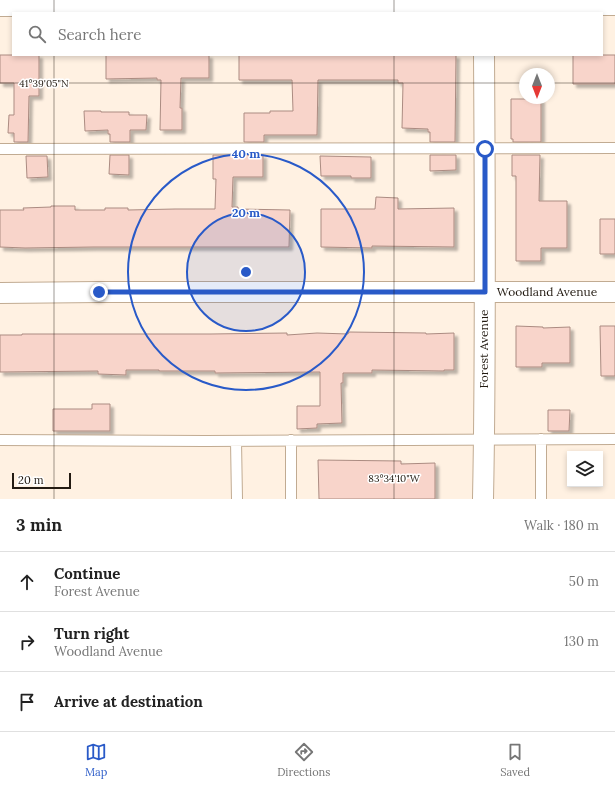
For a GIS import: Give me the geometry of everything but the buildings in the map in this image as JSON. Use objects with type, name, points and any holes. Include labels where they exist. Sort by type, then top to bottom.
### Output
[{"type":"street","points":[[0,6],[615,5]]},
{"type":"street","name":"Forest Avenue","points":[[483,499],[485,292],[484,56]]},
{"type":"street","name":"Woodland Avenue","points":[[0,293],[615,292]]},
{"type":"lane","points":[[0,149],[615,148]]},
{"type":"lane","points":[[541,439],[542,499]]},
{"type":"lane","points":[[0,440],[236,441],[615,439]]},
{"type":"lane","points":[[291,440],[291,499]]},
{"type":"lane","points":[[236,441],[237,499]]},
{"type":"route","points":[[99,292],[485,292],[485,149]]}]
